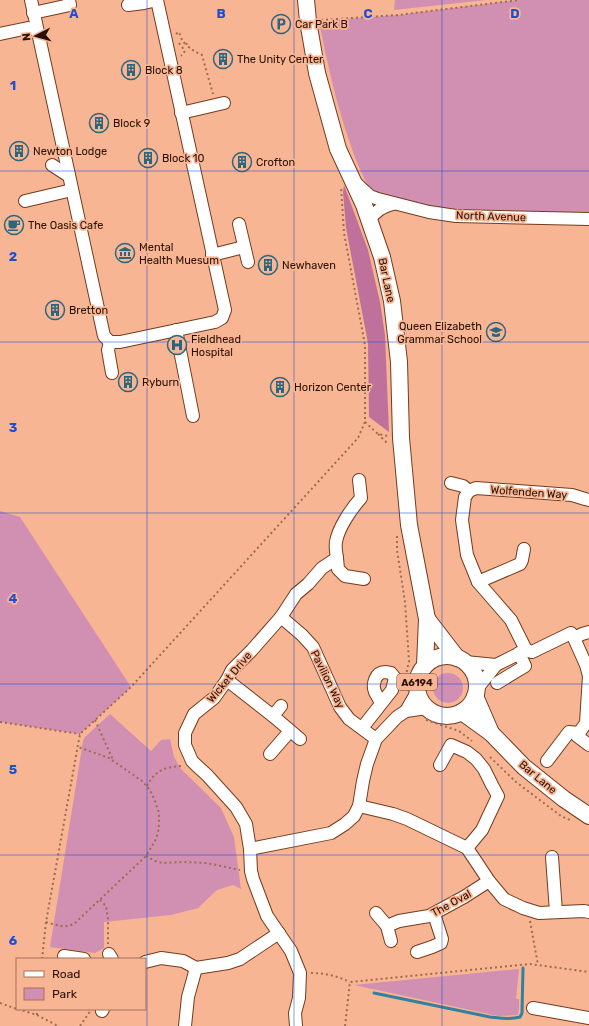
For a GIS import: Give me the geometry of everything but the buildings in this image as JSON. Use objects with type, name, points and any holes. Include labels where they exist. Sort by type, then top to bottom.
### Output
[{"type":"main road","name":"Bar Lane","points":[[306,0],[317,73],[338,149],[364,205],[382,257],[392,301],[399,362],[396,442],[409,525],[427,619],[425,665]]},
{"type":"main road","name":"Bar Lane","points":[[427,619],[461,660]]},
{"type":"main road","name":"A6194","points":[[427,708],[421,701],[417,692],[418,677],[425,665],[440,656],[449,656],[461,660],[471,668],[475,675],[477,684],[476,693]]},
{"type":"main road","name":"Bar Lane","points":[[476,693],[492,733]]},
{"type":"main road","points":[[427,708],[434,713],[443,716],[453,715],[462,712],[470,704],[476,693]]},
{"type":"main road","name":"Bar Lane","points":[[462,712],[492,733],[524,767],[564,799],[589,816]]},
{"type":"street","points":[[30,0],[104,336],[110,342],[120,342],[215,322],[222,318],[224,310],[157,0],[128,5]]},
{"type":"street","points":[[34,13],[70,5],[69,0]]},
{"type":"street","points":[[0,34],[28,28],[37,30]]},
{"type":"street","points":[[181,113],[220,104]]},
{"type":"street","points":[[52,165],[69,176]]},
{"type":"street","name":"North Avenue","points":[[349,173],[361,188],[370,196],[393,204],[429,212],[456,216],[589,219]]},
{"type":"street","points":[[25,201],[72,190]]},
{"type":"street","points":[[369,221],[373,214],[378,210],[393,204]]},
{"type":"street","points":[[239,224],[248,262]]},
{"type":"street","points":[[212,255],[244,247]]},
{"type":"street","points":[[176,330],[193,416]]},
{"type":"street","points":[[110,342],[108,350],[112,373]]},
{"type":"street","points":[[359,480],[362,498],[354,507],[339,532],[336,542],[338,569],[345,576],[364,579]]},
{"type":"street","points":[[451,483],[463,486],[469,491],[465,498],[462,520],[467,555],[478,582],[511,620],[522,652],[525,666],[497,683]]},
{"type":"street","name":"Wolfenden Way","points":[[469,491],[476,488],[572,495],[589,500]]},
{"type":"street","points":[[478,582],[520,564],[524,549]]},
{"type":"street","name":"Wicket Drive","points":[[300,973],[291,951],[267,916],[253,879],[246,824],[236,806],[192,761],[185,745],[185,733],[194,714],[214,698],[227,680],[232,670],[281,617],[296,594],[308,584],[322,568],[337,558]]},
{"type":"street","name":"Pavilion Way","points":[[281,617],[302,635],[313,647],[340,707],[349,719],[376,739]]},
{"type":"street","points":[[574,638],[589,632]]},
{"type":"street","points":[[476,693],[496,665],[522,652],[532,652],[571,634],[589,676],[586,723],[577,736],[589,745]]},
{"type":"street","points":[[461,660],[496,665]]},
{"type":"street","points":[[227,680],[300,739]]},
{"type":"street","points":[[406,712],[417,692]]},
{"type":"street","points":[[362,728],[382,704]]},
{"type":"street","points":[[273,716],[281,706]]},
{"type":"street","points":[[250,849],[331,833],[346,824],[354,816],[359,806],[367,764],[376,739],[397,717],[406,712],[427,708]]},
{"type":"street","points":[[270,754],[290,731]]},
{"type":"street","points":[[547,761],[569,732],[580,733]]},
{"type":"street","points":[[440,765],[451,745],[467,752],[476,759],[484,769],[498,796],[482,830],[467,848]]},
{"type":"street","points":[[359,806],[408,819],[467,848],[489,881],[504,899],[523,908],[539,913],[589,912]]},
{"type":"street","points":[[552,857],[556,912]]},
{"type":"street","name":"The Oval","points":[[387,926],[399,921],[434,914],[489,881]]},
{"type":"street","points":[[376,913],[387,926],[391,941]]},
{"type":"street","points":[[417,952],[441,943],[442,938],[434,914]]},
{"type":"street","points":[[146,962],[161,958],[182,961],[196,968],[228,963],[240,959],[279,933]]},
{"type":"street","points":[[64,956],[77,958]]},
{"type":"street","points":[[185,1026],[188,997],[196,968]]},
{"type":"street","points":[[296,1026],[295,1013],[299,998],[300,973]]},
{"type":"street","points":[[533,1008],[589,1018]]},
{"type":"path","points":[[308,21],[398,15],[519,0]]},
{"type":"path","points":[[187,43],[186,45],[192,50],[202,55],[220,104]]},
{"type":"path","points":[[42,958],[46,922],[80,734],[131,688],[358,438],[365,422],[365,345],[344,233],[341,188],[349,173]]},
{"type":"path","points":[[365,422],[378,434],[396,442]]},
{"type":"path","points":[[378,434],[396,442]]},
{"type":"path","points":[[95,720],[114,761]]},
{"type":"path","points":[[0,722],[80,734]]},
{"type":"path","points":[[46,922],[65,927],[75,923],[146,856],[158,833],[159,813],[153,795],[147,786],[109,758],[78,747]]},
{"type":"path","points":[[147,786],[153,776],[164,769],[176,766],[196,765]]},
{"type":"path","points":[[146,856],[162,863],[207,863],[233,869],[251,871]]},
{"type":"path","points":[[100,900],[106,906],[111,957]]},
{"type":"path","points":[[528,909],[538,965]]},
{"type":"path","points":[[300,973],[320,973],[339,976],[350,982],[530,964],[589,972]]},
{"type":"path","points":[[345,1026],[350,982]]},
{"type":"path","points":[[0,1003],[16,1008]]},
{"type":"path","points":[[21,1010],[58,1026]]},
{"type":"path","points":[[37,1010],[37,1016]]},
{"type":"path","points":[[80,1026],[92,1010],[103,1010]]},
{"type":"green space","points":[[395,0],[486,0],[394,10]]},
{"type":"green space","points":[[519,0],[589,0],[589,213],[441,209],[381,195],[370,189],[353,153],[340,113],[319,21],[398,15]]},
{"type":"green space","points":[[0,511],[20,517],[131,687],[80,734],[0,722]]},
{"type":"green space","points":[[448,673],[459,677],[463,688],[459,699],[448,703],[437,699],[433,688],[437,677]]},
{"type":"green space","points":[[110,714],[151,751],[161,740],[170,739],[174,757],[181,769],[221,808],[234,837],[241,889],[233,885],[217,890],[198,908],[171,915],[104,922],[104,948],[95,953],[50,947],[83,741],[85,737]]},
{"type":"green space","points":[[519,969],[516,999],[519,999],[518,1015],[498,1016],[354,985]]},
{"type":"shaded area","points":[[344,185],[368,250],[380,302],[385,335],[389,432],[369,417],[368,343],[346,228],[343,192]]},
{"type":"waterway","points":[[374,993],[490,1017],[516,1018],[520,1017],[522,1013],[523,968]]},
{"type":"place","name":"Car Park B","points":[[281,24]]},
{"type":"place","name":"The Unity Center","points":[[223,59]]},
{"type":"place","name":"Block 8","points":[[131,70]]},
{"type":"place","name":"Block 9","points":[[99,123]]},
{"type":"place","name":"Newton Lodge","points":[[19,151]]},
{"type":"place","name":"Block 10","points":[[148,158]]},
{"type":"place","name":"Crofton","points":[[242,162]]},
{"type":"place","name":"The Oasis Cafe","points":[[14,225]]},
{"type":"place","name":"Mental Health Muesum","points":[[125,253]]},
{"type":"place","name":"Newhaven","points":[[268,265]]},
{"type":"place","name":"Bretton","points":[[55,310]]},
{"type":"place","name":"Queen Elizabeth Grammar School","points":[[496,332]]},
{"type":"place","name":"Fieldhead Hospital","points":[[177,345]]},
{"type":"place","name":"Ryburn","points":[[128,382]]},
{"type":"place","name":"Horizon Center","points":[[280,387]]}]
